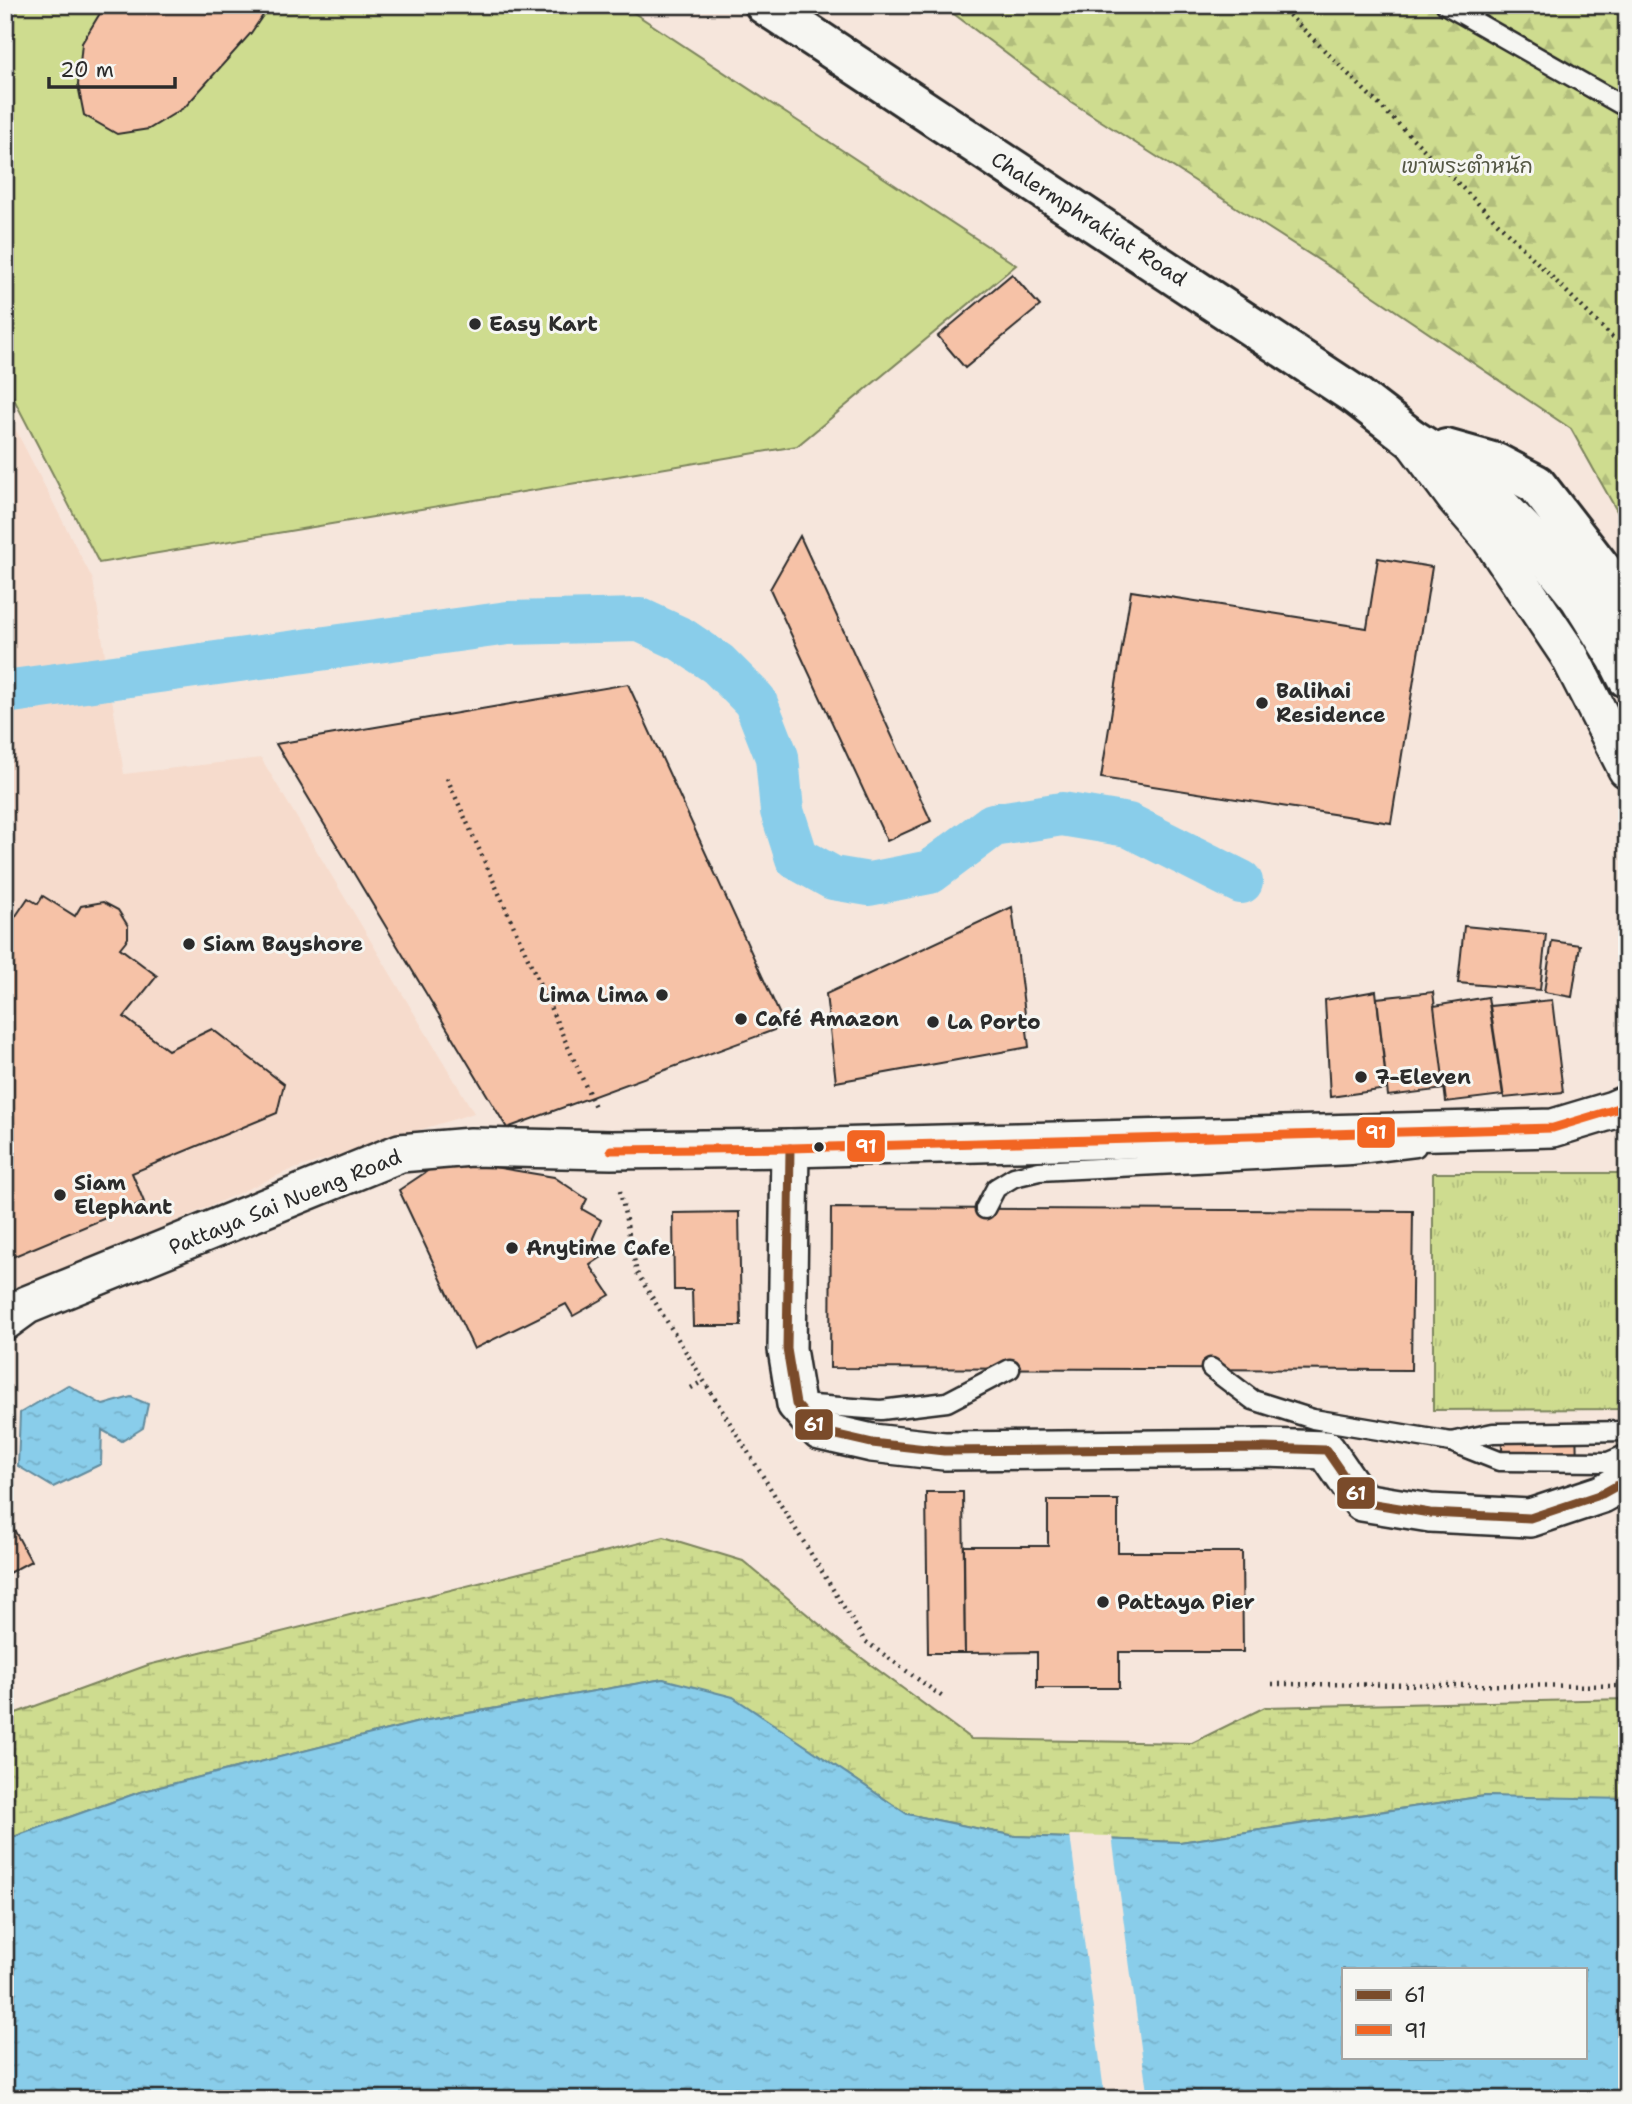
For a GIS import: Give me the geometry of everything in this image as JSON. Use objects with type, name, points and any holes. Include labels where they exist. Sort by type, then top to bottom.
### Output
[{"type":"street","name":"Chalermphrakiat Road","points":[[765,5],[1355,395],[1411,438],[1473,478],[1532,539],[1579,597],[1627,678]]},
{"type":"street","name":"Chalermphrakiat Road","points":[[1411,438],[1496,463],[1536,484],[1611,581],[1627,608]]},
{"type":"street","name":"Chalermphrakiat Road","points":[[1411,438],[1455,497],[1489,536],[1562,644],[1627,769]]},
{"type":"street","name":"Pattaya Sai Nueng Road","points":[[5,1321],[27,1305],[400,1153],[471,1147],[611,1150],[790,1148],[1553,1128],[1627,1104]]},
{"type":"street","points":[[790,1148],[787,1349],[796,1404],[820,1431],[872,1443],[944,1451],[1265,1448],[1326,1450],[1362,1502],[1430,1513],[1530,1518],[1602,1494],[1627,1480]]},
{"type":"lane","points":[[1446,5],[1627,108]]},
{"type":"lane","points":[[985,1209],[996,1188],[1014,1177],[1039,1171],[1379,1153],[1463,1143],[1518,1128]]},
{"type":"lane","points":[[1211,1368],[1253,1400],[1313,1419],[1451,1442],[1499,1461],[1608,1462],[1627,1454]]},
{"type":"lane","points":[[796,1404],[881,1410],[947,1402],[1010,1369]]},
{"type":"lane","points":[[1451,1442],[1493,1433],[1627,1431]]},
{"type":"path","points":[[1279,5],[1611,336],[1627,347]]},
{"type":"path","points":[[447,778],[590,1094],[611,1150],[637,1273],[865,1641],[944,1698]]},
{"type":"path","points":[[691,1388],[703,1381]]},
{"type":"path","points":[[1272,1684],[1627,1686]]},
{"type":"shaded area","name":"Siam Bayshore","points":[[5,409],[93,580],[124,774],[261,758],[474,1113],[288,1171],[5,1298]]},
{"type":"green space","name":"Easy Kart","points":[[5,5],[622,5],[1016,265],[797,446],[99,563],[5,382]]},
{"type":"green space","name":"เขาพระตำหนัก","points":[[942,5],[1627,5],[1627,529],[1571,429],[1356,284],[1065,98]]},
{"type":"green space","points":[[1433,1173],[1627,1173],[1627,1409],[1433,1410]]},
{"type":"green space","points":[[664,1537],[743,1561],[843,1644],[971,1739],[1192,1743],[1265,1707],[1627,1699],[1627,1803],[1485,1796],[1180,1842],[1015,1836],[907,1814],[744,1705],[663,1679],[423,1721],[140,1792],[5,1840],[5,1717],[148,1665]]},
{"type":"water","points":[[68,1385],[103,1405],[131,1397],[148,1404],[143,1428],[122,1441],[102,1430],[101,1464],[53,1487],[18,1466],[20,1413]]},
{"type":"water","points":[[663,1679],[733,1697],[907,1814],[1015,1836],[1180,1842],[1485,1796],[1627,1799],[1627,2099],[5,2099],[5,1840],[140,1792],[423,1721]]},
{"type":"pier","points":[[1070,1835],[1112,1836],[1148,2099],[1105,2099]]},
{"type":"building","points":[[105,5],[270,5],[251,33],[185,107],[149,129],[117,134],[84,115],[78,85],[82,43]]},
{"type":"building","points":[[1012,274],[1040,306],[965,368],[938,336]]},
{"type":"building","points":[[800,536],[931,821],[887,841],[770,589]]},
{"type":"building","name":"Balihai Residence","points":[[1378,558],[1432,567],[1391,823],[1101,778],[1131,591],[1367,628]]},
{"type":"building","points":[[628,684],[785,1026],[507,1128],[276,744]]},
{"type":"building","points":[[43,896],[75,916],[81,906],[103,902],[118,910],[128,926],[128,938],[120,948],[157,976],[124,1017],[168,1050],[212,1029],[284,1084],[277,1113],[132,1173],[144,1202],[5,1260],[5,932],[28,898],[38,904]]},
{"type":"building","points":[[1012,907],[1029,1047],[836,1082],[826,994]]},
{"type":"building","points":[[1464,926],[1546,934],[1540,990],[1458,983]]},
{"type":"building","points":[[1552,941],[1580,945],[1572,997],[1544,992]]},
{"type":"building","points":[[1376,991],[1387,1089],[1330,1097],[1325,1000]]},
{"type":"building","points":[[1433,992],[1445,1089],[1388,1096],[1377,998]]},
{"type":"building","points":[[1488,997],[1503,1095],[1446,1102],[1434,1006]]},
{"type":"building","points":[[1552,1000],[1563,1092],[1504,1098],[1490,1006]]},
{"type":"building","name":"Anytime Cafe","points":[[435,1166],[488,1166],[554,1177],[587,1199],[582,1209],[601,1220],[593,1238],[602,1257],[590,1265],[610,1295],[573,1316],[566,1304],[474,1349],[399,1190]]},
{"type":"building","points":[[831,1208],[1413,1211],[1411,1370],[830,1368]]},
{"type":"building","points":[[739,1212],[741,1326],[693,1326],[692,1290],[674,1290],[673,1213]]},
{"type":"building","points":[[1576,1422],[1577,1468],[1503,1470],[1501,1424]]},
{"type":"building","points":[[926,1492],[963,1492],[965,1653],[928,1653]]},
{"type":"building","name":"Pattaya Pier","points":[[1048,1500],[1118,1500],[1118,1552],[1242,1552],[1243,1652],[1119,1652],[1119,1688],[1037,1688],[1037,1652],[965,1653],[964,1546],[1048,1546]]},
{"type":"building","points":[[5,1513],[31,1561],[5,1575]]},
{"type":"waterway","points":[[5,692],[508,623],[640,620],[681,639],[718,664],[755,701],[777,757],[782,811],[797,858],[833,878],[869,884],[930,872],[993,825],[1062,814],[1128,825],[1241,882]]},
{"type":"transit line","name":"91","points":[[611,1150],[790,1148],[1553,1128],[1627,1104]]},
{"type":"transit line","name":"61","points":[[790,1148],[787,1349],[796,1404],[820,1431],[872,1443],[944,1451],[1265,1448],[1326,1450],[1362,1502],[1430,1513],[1530,1518],[1602,1494],[1627,1480]]},
{"type":"place","name":"Easy Kart","points":[[475,324]]},
{"type":"place","name":"Balihai Residence","points":[[1262,703]]},
{"type":"place","name":"Siam Bayshore","points":[[189,944]]},
{"type":"place","name":"Lima Lima","points":[[662,995]]},
{"type":"place","name":"Café Amazon","points":[[741,1019]]},
{"type":"place","name":"La Porto","points":[[933,1022]]},
{"type":"place","name":"7-Eleven","points":[[1361,1077]]},
{"type":"place","name":"Siam Elephant","points":[[60,1195]]},
{"type":"place","name":"Anytime Cafe","points":[[512,1248]]},
{"type":"place","name":"Pattaya Pier","points":[[1103,1602]]}]
